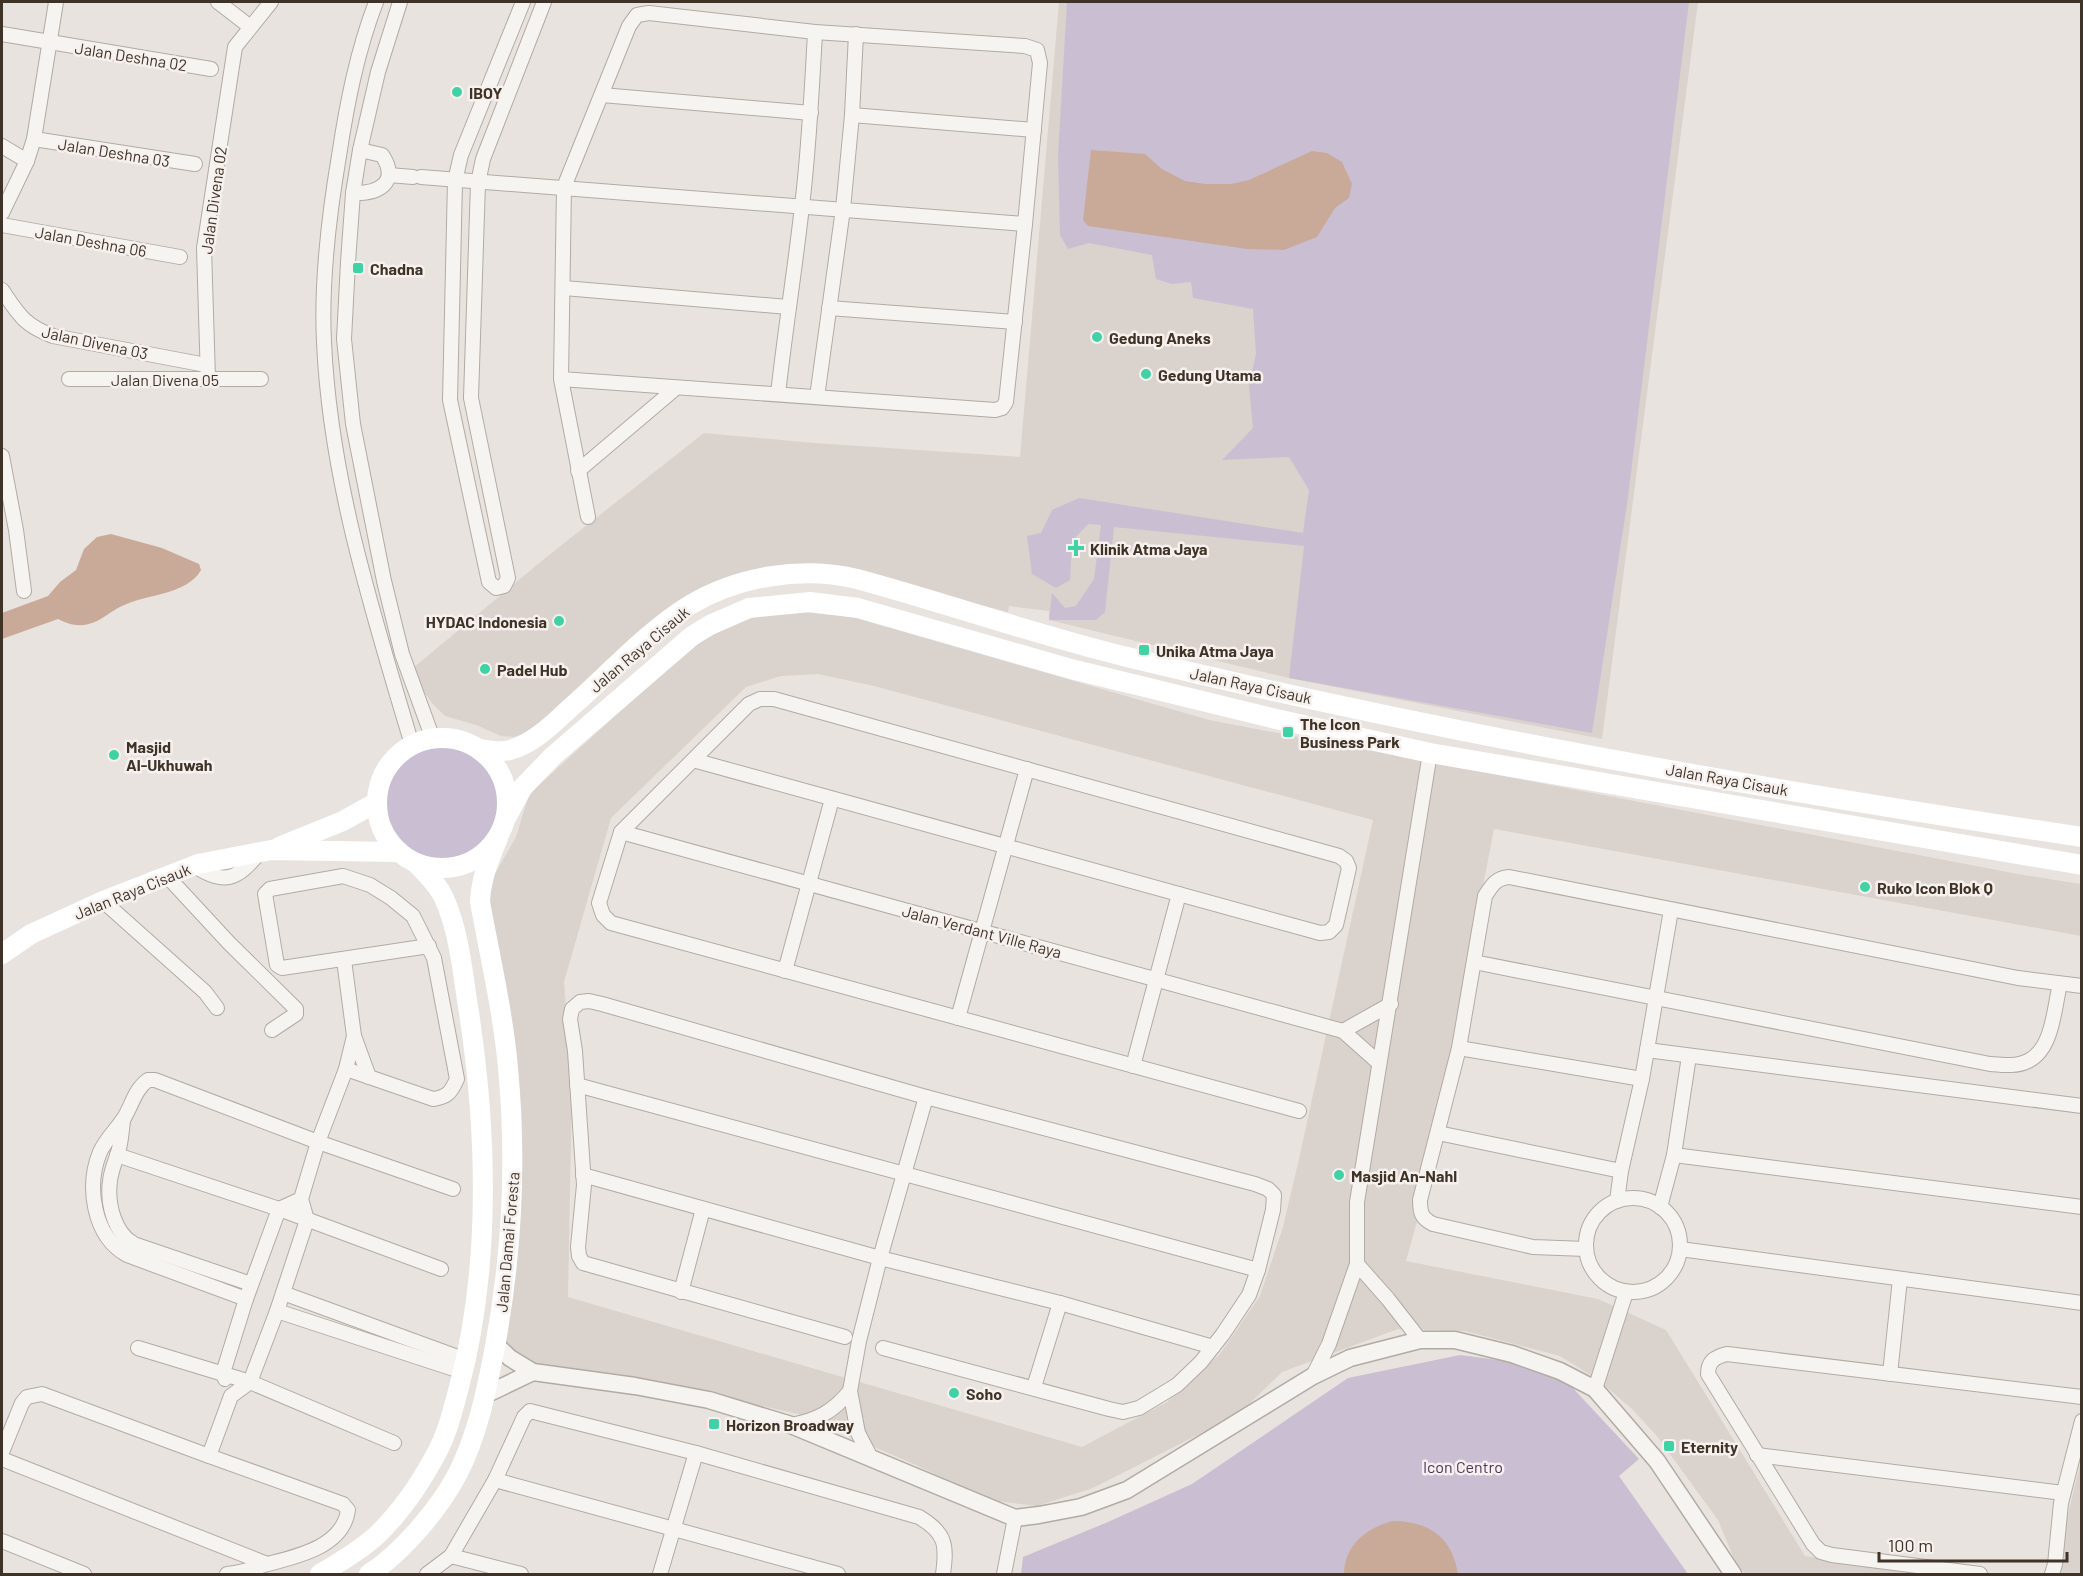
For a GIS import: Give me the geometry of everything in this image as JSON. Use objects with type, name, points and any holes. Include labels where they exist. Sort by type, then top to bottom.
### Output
[{"type":"main road","name":"Jalan Raya Cisauk","points":[[478,749],[508,751],[532,741],[652,634],[689,606],[728,587],[750,581],[817,573],[857,579],[1120,655],[1236,682],[1592,757],[1947,817],[2082,837]]},
{"type":"main road","name":"Jalan Raya Cisauk","points":[[506,818],[523,787],[553,756],[692,636],[710,625],[749,608],[810,602],[858,608],[1071,669],[1265,717],[1430,753],[2082,865]]},
{"type":"main road","points":[[433,739],[456,740],[478,749],[497,768],[507,792],[506,818],[498,838],[486,852],[470,862],[452,868],[434,868],[416,863],[399,852],[382,829],[377,802],[381,779],[394,759],[412,745],[433,739]]},
{"type":"main road","name":"Jalan Raya Cisauk","points":[[2,954],[31,934],[103,900],[193,865],[266,851],[343,821],[377,802]]},
{"type":"main road","name":"Jalan Damai Foresta","points":[[369,1575],[400,1549],[421,1527],[458,1474],[485,1395],[495,1344],[506,1280],[513,1202],[513,1141],[509,1077],[480,902],[484,872],[498,838]]},
{"type":"main road","name":"Jalan Raya Cisauk","points":[[266,851],[399,852]]},
{"type":"main road","name":"Jalan Damai Foresta","points":[[320,1575],[376,1535],[416,1487],[436,1455],[454,1407],[465,1366],[480,1279],[481,1132],[476,1053],[452,920],[435,883],[416,863]]},
{"type":"main road","points":[[480,1279],[506,1280]]},
{"type":"main road","points":[[398,1510],[421,1527]]},
{"type":"street","points":[[2,213],[27,161],[34,140],[56,2]]},
{"type":"street","points":[[218,2],[249,26]]},
{"type":"street","name":"Jalan Divena 02","points":[[208,379],[204,248],[235,47],[249,26],[271,2]]},
{"type":"street","points":[[376,2],[363,36],[346,105],[334,181],[326,259],[324,341],[333,428],[345,502],[412,745]]},
{"type":"street","points":[[523,2],[461,155],[455,181],[450,400],[489,582],[492,586],[500,588],[507,583],[508,578],[471,398],[478,183],[483,159],[544,2]]},
{"type":"street","points":[[396,3],[360,150],[353,193],[344,339],[353,424],[384,581],[402,654],[433,739]]},
{"type":"street","points":[[561,379],[1000,409],[1006,402],[1015,322],[1040,58],[1037,50],[1034,47],[815,32],[649,13],[637,15],[629,26],[564,187],[561,379],[588,517]]},
{"type":"street","points":[[778,394],[802,206],[811,112],[815,32]]},
{"type":"street","name":"Jalan Deshna 02","points":[[2,34],[211,69]]},
{"type":"street","points":[[817,397],[843,209],[852,115],[856,34]]},
{"type":"street","points":[[602,95],[811,112]]},
{"type":"street","points":[[852,115],[1034,130]]},
{"type":"street","name":"Jalan Deshna 03","points":[[34,140],[195,164]]},
{"type":"street","points":[[2,146],[27,161]]},
{"type":"street","points":[[353,193],[378,190],[385,184],[389,175],[388,165],[382,155],[360,150]]},
{"type":"street","points":[[389,175],[1025,224]]},
{"type":"street","name":"Jalan Deshna 06","points":[[2,225],[180,257]]},
{"type":"street","points":[[564,288],[788,307]]},
{"type":"street","name":"Jalan Divena 03","points":[[2,290],[23,320],[36,330],[53,336],[206,365]]},
{"type":"street","points":[[829,308],[1015,322]]},
{"type":"street","name":"Jalan Divena 05","points":[[69,379],[261,379]]},
{"type":"street","points":[[578,471],[676,388]]},
{"type":"street","points":[[450,400],[471,398]]},
{"type":"street","points":[[333,428],[353,424]]},
{"type":"street","points":[[2,456],[16,530],[24,591]]},
{"type":"street","points":[[693,760],[1320,933],[1329,932],[1336,925],[1348,865],[1339,856],[1027,769],[760,699],[749,704],[693,760],[621,832],[599,903],[603,915],[611,923],[1299,1111]]},
{"type":"street","points":[[1313,1376],[1329,1344],[1356,1264],[1358,1202],[1430,753]]},
{"type":"street","points":[[958,1018],[1027,769]]},
{"type":"street","points":[[785,971],[832,799]]},
{"type":"street","name":"Jalan Verdant Ville Raya","points":[[621,832],[1343,1031],[1379,1063]]},
{"type":"street","points":[[166,875],[229,943],[296,1009],[296,1014],[272,1030]]},
{"type":"street","points":[[346,1069],[434,1099],[444,1098],[452,1091],[457,1079],[434,958],[429,946],[413,916],[391,898],[370,885],[343,876],[270,889],[266,894],[277,965],[282,968],[429,946]]},
{"type":"street","points":[[1586,1249],[1533,1247],[1441,1227],[1426,1221],[1420,1212],[1420,1200],[1459,1048],[1485,896],[1493,883],[1501,878],[2060,984],[2082,986]]},
{"type":"street","points":[[1133,1066],[1179,894]]},
{"type":"street","points":[[103,900],[205,992],[217,1008]]},
{"type":"street","points":[[1617,1201],[1642,1079],[1671,910]]},
{"type":"street","points":[[344,960],[354,1036],[369,1077]]},
{"type":"street","points":[[1474,962],[1990,1064],[2010,1065],[2028,1061],[2043,1048],[2060,984]]},
{"type":"street","points":[[844,1337],[583,1263],[578,1247],[583,1175],[570,1019],[572,1009],[580,1002],[589,1001],[926,1097],[1268,1189],[1274,1196],[1258,1270],[1249,1294],[1214,1347],[1201,1362],[1177,1385],[1139,1408],[1123,1412],[883,1348]]},
{"type":"street","points":[[1343,1031],[1391,1004]]},
{"type":"street","points":[[208,1456],[231,1396],[250,1382],[277,1311],[307,1220],[301,1199],[318,1142],[346,1069],[354,1036]]},
{"type":"street","points":[[1459,1048],[1642,1079]]},
{"type":"street","points":[[1647,1050],[2082,1106]]},
{"type":"street","points":[[1660,1207],[1674,1155],[1689,1056]]},
{"type":"street","points":[[251,1284],[131,1250],[119,1251],[106,1237],[100,1223],[93,1188],[96,1164],[100,1151],[123,1120],[139,1088],[148,1080],[155,1080],[318,1142],[453,1189]]},
{"type":"street","points":[[577,1085],[1258,1270]]},
{"type":"street","points":[[871,1458],[855,1421],[850,1391],[859,1341],[880,1258],[926,1097]]},
{"type":"street","points":[[123,1120],[117,1155],[110,1178],[110,1196],[115,1218],[131,1250],[246,1299]]},
{"type":"street","points":[[1438,1133],[1622,1171]]},
{"type":"street","points":[[117,1155],[279,1209],[441,1269]]},
{"type":"street","points":[[1674,1155],[2082,1208]]},
{"type":"street","points":[[583,1175],[880,1258],[1060,1303],[1214,1347]]},
{"type":"street","points":[[231,1396],[223,1373],[251,1284],[279,1209],[301,1199]]},
{"type":"street","points":[[1647,1200],[1660,1207],[1670,1215],[1680,1237],[1680,1249],[1674,1270],[1666,1279],[1648,1290],[1626,1292],[1603,1281],[1589,1261],[1586,1249],[1587,1234],[1593,1220],[1603,1208],[1617,1201],[1647,1200]]},
{"type":"street","points":[[681,1292],[703,1209]]},
{"type":"street","points":[[1680,1249],[2082,1303]]},
{"type":"street","points":[[1356,1264],[1388,1299],[1420,1340]]},
{"type":"street","points":[[1890,1374],[1900,1279]]},
{"type":"street","points":[[1594,1389],[1626,1292]]},
{"type":"street","points":[[283,1293],[428,1354]]},
{"type":"street","points":[[1034,1387],[1060,1303]]},
{"type":"street","points":[[277,1311],[465,1366]]},
{"type":"street","points":[[495,1344],[510,1358],[533,1372],[635,1386],[709,1400],[791,1425],[1015,1518],[1081,1507],[1127,1490],[1313,1376],[1350,1358],[1420,1340],[1455,1340],[1512,1354],[1560,1371],[1594,1389],[1657,1461],[1733,1575]]},
{"type":"street","points":[[138,1348],[250,1382],[394,1443]]},
{"type":"street","points":[[1980,1575],[1821,1552],[1813,1544],[1707,1374],[1708,1366],[1715,1357],[1727,1354],[2082,1397]]},
{"type":"street","points":[[485,1395],[533,1372]]},
{"type":"street","points":[[791,1425],[821,1417],[841,1402],[850,1391]]},
{"type":"street","points":[[2,1452],[22,1403],[27,1397],[42,1394],[347,1507],[348,1512],[342,1527],[330,1540],[289,1560],[227,1575]]},
{"type":"street","points":[[427,1575],[451,1556],[495,1480],[524,1416],[530,1411],[696,1453],[919,1517],[933,1526],[941,1536],[945,1547],[943,1575]]},
{"type":"street","points":[[2052,1575],[2063,1493],[2082,1421]]},
{"type":"street","points":[[660,1575],[696,1453]]},
{"type":"street","points":[[1758,1455],[2063,1493]]},
{"type":"street","points":[[2,1459],[267,1564]]},
{"type":"street","points":[[495,1480],[838,1575]]},
{"type":"street","points":[[1004,1575],[1015,1518]]},
{"type":"street","points":[[2,1541],[84,1575]]},
{"type":"street","points":[[451,1556],[521,1575]]},
{"type":"shaded area","points":[[1059,2],[1698,2],[1602,739],[1289,678],[1049,620],[1049,611],[1009,606],[1008,612],[856,573],[703,594],[531,732],[514,737],[501,736],[476,725],[445,716],[432,703],[416,680],[413,668],[549,555],[704,433],[1020,457]]},
{"type":"shaded area","points":[[1091,150],[1145,154],[1162,169],[1185,181],[1205,184],[1231,184],[1249,180],[1312,151],[1327,153],[1342,162],[1352,184],[1349,198],[1335,208],[1317,237],[1284,250],[1247,249],[1088,226],[1083,220]]},
{"type":"shaded area","points":[[111,534],[162,548],[199,564],[201,570],[195,578],[176,589],[122,606],[93,623],[77,625],[58,619],[2,639],[2,613],[48,596],[60,582],[76,570],[84,549],[97,537]]},
{"type":"shaded area","points":[[791,611],[852,617],[1209,720],[2018,874],[2081,884],[2081,936],[1494,829],[1419,1214],[1406,1261],[1598,1299],[1666,1330],[1805,1556],[1939,1574],[1745,1574],[1735,1561],[1718,1520],[1656,1435],[1632,1409],[1597,1379],[1560,1356],[1465,1331],[1398,1329],[1282,1372],[1239,1414],[1093,1488],[1037,1506],[988,1500],[916,1465],[798,1414],[669,1385],[501,1359],[513,1218],[484,893],[516,837],[529,794],[695,644],[739,619]],"holes":[[[818,674],[874,686],[1373,820],[1283,1227],[1260,1296],[1220,1354],[1167,1402],[1082,1447],[568,1297],[572,1085],[564,982],[611,818],[746,687],[781,676]]]},
{"type":"shaded area","points":[[2081,1461],[2081,1574],[2056,1574],[2068,1514]]},
{"type":"shaded area","points":[[1392,1521],[1417,1524],[1437,1534],[1450,1550],[1458,1574],[1344,1574],[1348,1554],[1359,1539],[1374,1528]]},
{"type":"green space","points":[[1067,2],[1689,2],[1628,497],[1592,733],[1289,678],[1304,546],[1114,527],[1105,612],[1096,620],[1049,620],[1052,593],[1065,608],[1076,606],[1094,579],[1101,525],[1088,524],[1072,541],[1070,580],[1056,588],[1032,574],[1027,536],[1041,533],[1052,510],[1079,498],[1303,533],[1309,490],[1289,457],[1222,460],[1253,428],[1249,385],[1256,354],[1253,309],[1193,298],[1191,282],[1172,284],[1156,279],[1152,255],[1089,243],[1068,249],[1060,235],[1058,155]]},
{"type":"green space","points":[[442,745],[464,750],[482,762],[494,780],[499,802],[494,824],[482,842],[464,854],[442,859],[420,854],[402,842],[390,824],[385,802],[390,780],[402,762],[420,750]]},
{"type":"green space","name":"Icon Centro","points":[[1460,1355],[1522,1363],[1570,1385],[1639,1459],[1619,1476],[1688,1574],[1021,1574],[1023,1557],[1192,1484],[1348,1378]]},
{"type":"place","name":"IBOY","points":[[457,92]]},
{"type":"place","name":"Chadna","points":[[358,268]]},
{"type":"place","name":"Gedung Aneks","points":[[1097,337]]},
{"type":"place","name":"Gedung Utama","points":[[1146,374]]},
{"type":"place","name":"Klinik Atma Jaya","points":[[1076,548]]},
{"type":"place","name":"HYDAC Indonesia","points":[[559,621]]},
{"type":"place","name":"Unika Atma Jaya","points":[[1144,650]]},
{"type":"place","name":"Padel Hub","points":[[485,669]]},
{"type":"place","name":"The Icon Business Park","points":[[1288,732]]},
{"type":"place","name":"Masjid Al-Ukhuwah","points":[[114,755]]},
{"type":"place","name":"Ruko Icon Blok Q","points":[[1865,887]]},
{"type":"place","name":"Masjid An-Nahl","points":[[1339,1175]]},
{"type":"place","name":"Soho","points":[[954,1393]]},
{"type":"place","name":"Horizon Broadway","points":[[714,1424]]},
{"type":"place","name":"Eternity","points":[[1669,1446]]}]
